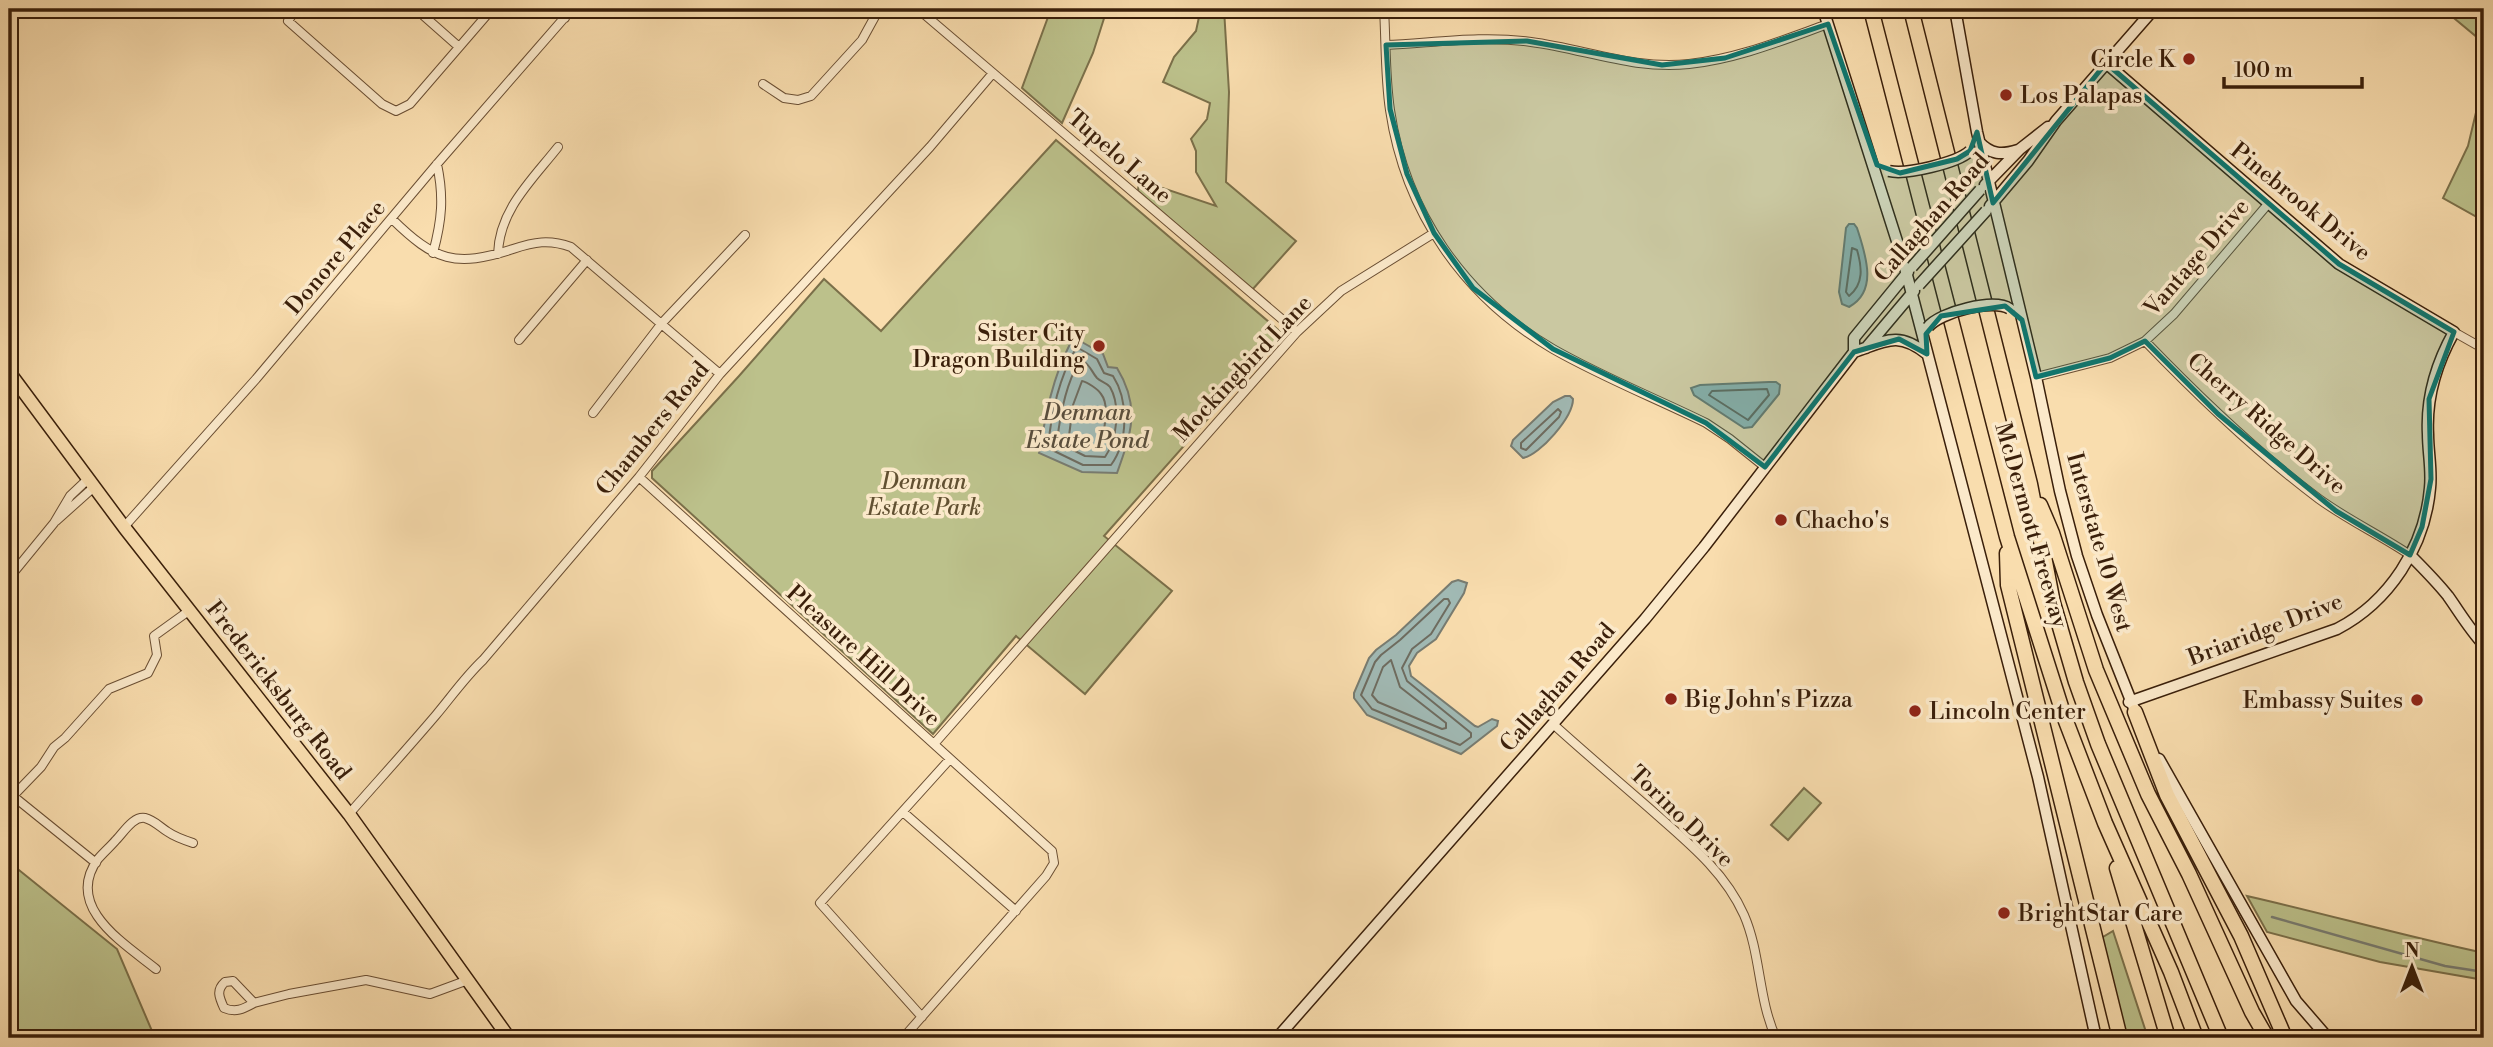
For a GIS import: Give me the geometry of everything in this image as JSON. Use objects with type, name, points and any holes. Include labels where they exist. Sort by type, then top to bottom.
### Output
[{"type":"highway","name":"McDermott Freeway","points":[[1871,9],[2007,537],[2064,716],[2105,823],[2171,972],[2196,1038]]},
{"type":"highway","name":"McDermott Freeway","points":[[1911,9],[2030,484],[2053,603],[2076,682],[2098,744],[2221,1038]]},
{"type":"highway","points":[[2030,484],[2052,533],[2096,670],[2148,794],[2267,1038]]},
{"type":"highway","points":[[2007,537],[2008,585],[2120,1038]]},
{"type":"highway","points":[[2132,707],[2167,795],[2241,936],[2284,1038]]},
{"type":"highway","points":[[2105,823],[2128,909],[2168,1038]]},
{"type":"highway","points":[[2203,993],[2227,1038]]},
{"type":"main road","points":[[1824,9],[1915,289],[1927,354],[2038,777],[2096,1038]]},
{"type":"main road","name":"Interstate 10 West","points":[[1955,9],[1984,186],[2022,320],[2077,556],[2132,707],[2202,837],[2296,1000],[2328,1038]]},
{"type":"main road","name":"Callaghan Road","points":[[1866,348],[1989,207],[2028,161],[2056,121],[2154,9]]},
{"type":"main road","name":"Pinebrook Drive","points":[[2106,63],[2339,264],[2455,332]]},
{"type":"main road","name":"Callaghan Road","points":[[1277,1038],[1645,619],[1854,352],[1854,338],[1909,271],[2020,149],[2056,121]]},
{"type":"main road","points":[[1872,159],[1889,172],[1900,173],[1957,159],[1970,151],[1978,137],[1987,150],[1998,154],[2020,149]]},
{"type":"main road","points":[[1924,342],[1928,327],[1941,316],[1987,305],[2005,306],[2022,320]]},
{"type":"main road","name":"Briaridge Drive","points":[[2132,707],[2337,629],[2375,605],[2385,594],[2410,555],[2423,527],[2430,491],[2427,417],[2431,390],[2439,362],[2455,332]]},
{"type":"main road","points":[[1854,352],[1890,339],[1899,339],[1915,345],[1927,354]]},
{"type":"main road","name":"Fredericksburg Road","points":[[9,372],[124,527],[349,814],[509,1038]]},
{"type":"main road","name":"Cherry Ridge Drive","points":[[2410,555],[2432,576],[2450,598],[2460,617],[2484,645]]},
{"type":"street","points":[[296,9],[288,21],[391,111],[405,108],[492,9]]},
{"type":"street","points":[[416,9],[459,47]]},
{"type":"street","points":[[554,9],[565,18]]},
{"type":"street","name":"Donore Place","points":[[124,527],[264,369],[572,9]]},
{"type":"street","points":[[763,85],[784,98],[798,100],[811,96],[862,40],[879,9]]},
{"type":"street","name":"Tupelo Lane","points":[[918,9],[1297,332]]},
{"type":"street","points":[[1384,9],[1390,108],[1395,135],[1413,192],[1434,233],[1473,288],[1523,330],[1553,349],[1706,424],[1765,467]]},
{"type":"street","points":[[1386,45],[1527,41],[1618,61],[1672,65],[1725,58],[1828,24]]},
{"type":"street","name":"Chambers Road","points":[[349,814],[639,477],[720,374],[930,147],[993,73]]},
{"type":"street","points":[[498,254],[498,239],[506,215],[558,147]]},
{"type":"street","points":[[433,253],[441,224],[442,191],[437,164]]},
{"type":"street","name":"Vantage Drive","points":[[2036,377],[2110,358],[2145,341],[2174,314],[2268,204]]},
{"type":"street","points":[[392,219],[411,238],[443,257],[484,259],[529,244],[553,241],[570,247],[720,374]]},
{"type":"street","name":"Mockingbird Lane","points":[[934,744],[1297,332],[1340,291],[1434,233]]},
{"type":"street","points":[[593,413],[662,323],[745,235]]},
{"type":"street","points":[[519,340],[587,260]]},
{"type":"street","name":"Pinebrook Drive","points":[[2455,332],[2484,349]]},
{"type":"street","name":"Cherry Ridge Drive","points":[[2145,341],[2200,397],[2299,483],[2336,511],[2410,555]]},
{"type":"street","name":"Pleasure Hill Drive","points":[[639,477],[1044,842],[1054,857],[1053,865],[1016,911]]},
{"type":"street","points":[[9,578],[91,483]]},
{"type":"street","points":[[96,863],[13,796],[41,767],[54,747],[109,689],[148,673],[157,655],[154,636],[190,610]]},
{"type":"street","name":"Torino Drive","points":[[1553,724],[1690,844],[1727,886],[1748,928],[1760,991],[1776,1038]]},
{"type":"street","points":[[922,1017],[820,903],[950,759]]},
{"type":"street","points":[[903,812],[1016,911],[903,1038]]},
{"type":"street","points":[[156,969],[105,928],[95,914],[89,892],[90,881],[96,863],[132,822],[140,818],[148,819],[170,834],[193,843]]},
{"type":"street","points":[[254,1003],[233,981],[225,982],[219,987],[218,993],[224,1008],[231,1011],[289,994],[366,980],[430,994],[468,980]]},
{"type":"highlighted area","points":[[1828,24],[1877,165],[1900,173],[1957,159],[1970,151],[1977,132],[1993,203],[2106,63],[2339,264],[2454,332],[2429,399],[2431,479],[2422,527],[2410,555],[2336,511],[2218,414],[2145,341],[2110,358],[2036,377],[2022,320],[2005,306],[1941,316],[1926,334],[1927,354],[1899,339],[1854,352],[1765,467],[1706,423],[1553,349],[1473,288],[1434,233],[1407,174],[1390,109],[1386,45],[1527,41],[1662,65],[1725,58]]},
{"type":"green space","points":[[1051,9],[1107,9],[1093,53],[1062,123],[1022,88]]},
{"type":"green space","points":[[1194,9],[1224,9],[1229,92],[1226,182],[1296,241],[1252,290],[1138,191],[1139,180],[1216,206],[1196,172],[1196,151],[1191,139],[1207,119],[1210,103],[1163,82],[1174,57],[1196,31],[1199,17]]},
{"type":"green space","points":[[2443,9],[2484,9],[2484,43]]},
{"type":"green space","points":[[2484,79],[2484,221],[2443,198],[2468,146]]},
{"type":"green space","name":"Denman Estate Park","points":[[1056,140],[1283,334],[1104,536],[1172,591],[1085,694],[1016,636],[933,734],[652,478],[652,471],[824,279],[881,331]]},
{"type":"green space","points":[[1804,788],[1821,803],[1788,840],[1771,825]]},
{"type":"green space","points":[[9,862],[117,949],[155,1038],[9,1038]]},
{"type":"green space","points":[[2247,896],[2484,953],[2484,980],[2380,962],[2267,932]]},
{"type":"green space","points":[[2113,931],[2147,1038],[2124,1038],[2098,940]]},
{"type":"water","points":[[1849,224],[1854,224],[1857,228],[1866,260],[1867,282],[1858,300],[1849,307],[1842,304],[1839,292],[1846,228]]},
{"type":"water","name":"Denman Estate Pond","points":[[1080,341],[1103,354],[1108,367],[1117,368],[1129,395],[1129,433],[1117,473],[1082,472],[1039,453],[1059,370],[1070,344]]},
{"type":"water","points":[[1776,382],[1780,385],[1779,394],[1752,427],[1744,428],[1694,395],[1691,388],[1700,385]]},
{"type":"water","points":[[1565,396],[1573,399],[1572,407],[1562,425],[1538,450],[1523,458],[1511,446],[1513,440],[1553,402]]},
{"type":"water","points":[[1458,580],[1467,583],[1464,593],[1436,639],[1417,653],[1409,666],[1411,676],[1475,726],[1492,719],[1498,721],[1497,726],[1461,754],[1367,715],[1354,698],[1369,658],[1376,650],[1396,635],[1452,582]]},
{"type":"waterway","points":[[2272,917],[2445,966],[2484,972]]},
{"type":"place","name":"Circle K","points":[[2189,59]]},
{"type":"place","name":"Los Palapas","points":[[2006,95]]},
{"type":"place","name":"Sister City Dragon Building","points":[[1099,346]]},
{"type":"place","name":"Chacho's","points":[[1781,520]]},
{"type":"place","name":"Big John's Pizza","points":[[1671,699]]},
{"type":"place","name":"Embassy Suites","points":[[2417,700]]},
{"type":"place","name":"Lincoln Center","points":[[1915,711]]},
{"type":"place","name":"BrightStar Care","points":[[2004,913]]}]
